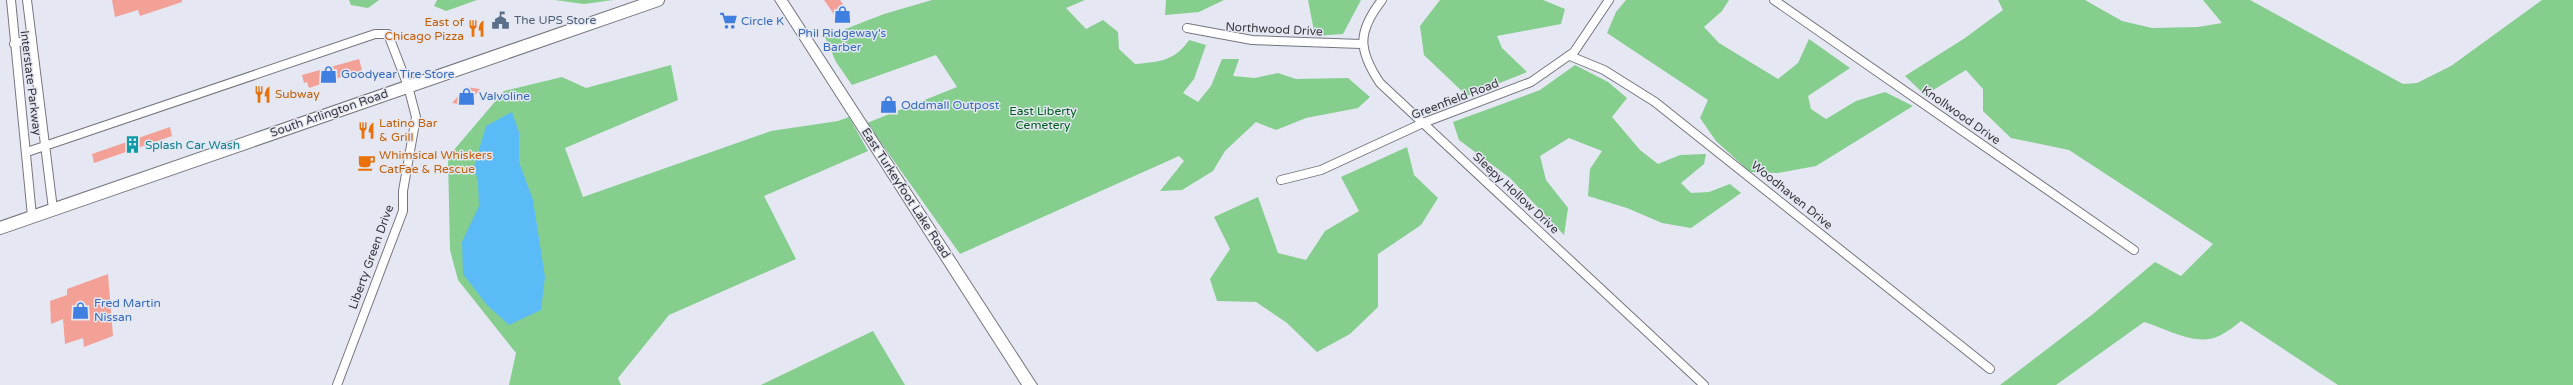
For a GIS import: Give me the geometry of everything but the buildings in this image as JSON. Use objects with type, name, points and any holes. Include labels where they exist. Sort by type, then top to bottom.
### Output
[{"type":"main road","name":"South Arlington Road","points":[[0,228],[658,0]]},
{"type":"main road","name":"East Turkeyfoot Lake Road","points":[[781,0],[1030,385]]},
{"type":"street","name":"Interstate Parkway","points":[[11,0],[14,44],[27,152],[32,216]]},
{"type":"street","name":"Interstate Parkway","points":[[27,0],[53,209]]},
{"type":"street","name":"Sleepy Hollow Drive","points":[[1382,0],[1366,21],[1361,44],[1367,63],[1380,83],[1704,385]]},
{"type":"street","name":"Greenfield Road","points":[[1281,180],[1321,170],[1423,123],[1531,82],[1570,56],[1609,0]]},
{"type":"street","name":"Knollwood Drive","points":[[1774,0],[2134,250]]},
{"type":"street","name":"Northwood Drive","points":[[1187,28],[1218,37],[1238,39],[1361,44]]},
{"type":"street","name":"Liberty Green Drive","points":[[45,146],[380,33],[388,34],[408,86],[416,117],[403,191],[403,211],[337,385]]},
{"type":"street","points":[[14,44],[32,38]]},
{"type":"street","name":"Woodhaven Drive","points":[[1570,56],[1604,70],[1655,102],[1990,369]]},
{"type":"street","points":[[27,152],[45,146]]},
{"type":"green space","points":[[349,0],[379,0],[368,8],[351,5]]},
{"type":"green space","points":[[437,0],[477,0],[446,11],[434,6]]},
{"type":"green space","points":[[555,0],[613,0],[584,4]]},
{"type":"green space","name":"East Liberty Cemetery","points":[[932,0],[1085,0],[1066,8],[1086,29],[1103,20],[1118,32],[1119,49],[1135,64],[1166,59],[1178,52],[1189,40],[1206,45],[1194,79],[1183,93],[1198,102],[1211,86],[1222,59],[1239,59],[1233,76],[1255,78],[1278,73],[1296,79],[1348,78],[1370,97],[1358,108],[1306,118],[1276,130],[1256,122],[1225,151],[1213,171],[1182,190],[1160,191],[1184,161],[1179,156],[960,254],[867,123],[957,87],[936,55],[852,85],[836,62],[825,37],[884,14]]},
{"type":"green space","points":[[1166,0],[1224,0],[1199,12],[1165,15]]},
{"type":"green space","points":[[1308,0],[1361,0],[1343,34],[1315,36]]},
{"type":"green space","points":[[1440,0],[1543,0],[1565,9],[1561,24],[1497,36],[1502,48],[1527,72],[1467,96],[1424,55],[1420,26]]},
{"type":"green space","points":[[1626,0],[1729,0],[1722,11],[1704,27],[1719,43],[1778,79],[1798,63],[1809,39],[1850,68],[1808,96],[1811,109],[1826,119],[1856,101],[1885,92],[1913,106],[1816,166],[1778,173],[1750,172],[1716,141],[1700,118],[1708,100],[1607,33],[1616,12]]},
{"type":"green space","points":[[1998,0],[2085,0],[2122,21],[2152,28],[2198,27],[2222,23],[2203,0],[2250,0],[2403,84],[2417,83],[2451,66],[2542,0],[2573,0],[2573,385],[2338,385],[2241,321],[2221,335],[2202,339],[2182,336],[2144,322],[2056,385],[2000,385],[2093,314],[2155,262],[2181,276],[2213,244],[2069,150],[2011,138],[1983,111],[1983,89],[1966,70],[1925,95],[1905,76],[1965,38],[2003,10]]},
{"type":"green space","points":[[671,65],[678,100],[565,148],[583,197],[771,131],[838,121],[849,117],[868,151],[764,196],[796,259],[669,315],[618,378],[621,385],[509,385],[516,353],[458,280],[450,250],[448,157],[504,91],[562,77],[586,88]]},
{"type":"green space","points":[[1575,65],[1608,82],[1627,98],[1612,117],[1640,150],[1658,164],[1680,155],[1706,154],[1704,164],[1681,183],[1691,193],[1709,192],[1730,184],[1741,193],[1691,228],[1662,223],[1627,208],[1588,196],[1590,169],[1602,151],[1569,138],[1540,156],[1546,180],[1568,208],[1564,235],[1510,178],[1459,140],[1453,122],[1540,90]]},
{"type":"green space","points":[[1407,147],[1414,175],[1438,198],[1421,225],[1378,254],[1378,307],[1350,334],[1317,352],[1287,323],[1256,302],[1217,301],[1210,279],[1230,249],[1214,217],[1258,197],[1278,253],[1306,260],[1325,231],[1359,211],[1341,177]]},
{"type":"green space","points":[[873,331],[905,385],[761,385]]},
{"type":"water","points":[[512,112],[519,132],[519,162],[533,200],[545,277],[541,310],[509,325],[487,305],[463,274],[462,242],[479,206],[478,182],[474,167],[486,126]]},
{"type":"place","name":"Phil Ridgeway's Barber","points":[[842,14]]},
{"type":"place","name":"The UPS Store","points":[[501,20]]},
{"type":"place","name":"Circle K","points":[[728,21]]},
{"type":"place","name":"East of Chicago Pizza","points":[[477,29]]},
{"type":"place","name":"Goodyear Tire Store","points":[[328,74]]},
{"type":"place","name":"Subway","points":[[262,94]]},
{"type":"place","name":"Valvoline","points":[[466,96]]},
{"type":"place","name":"Oddmall Outpost","points":[[888,105]]},
{"type":"place","name":"Latino Bar & Grill","points":[[366,130]]},
{"type":"place","name":"Splash Car Wash","points":[[132,145]]},
{"type":"place","name":"Whimsical Whiskers CatFae & Rescue","points":[[366,162]]},
{"type":"place","name":"Fred Martin Nissan","points":[[81,310]]}]
